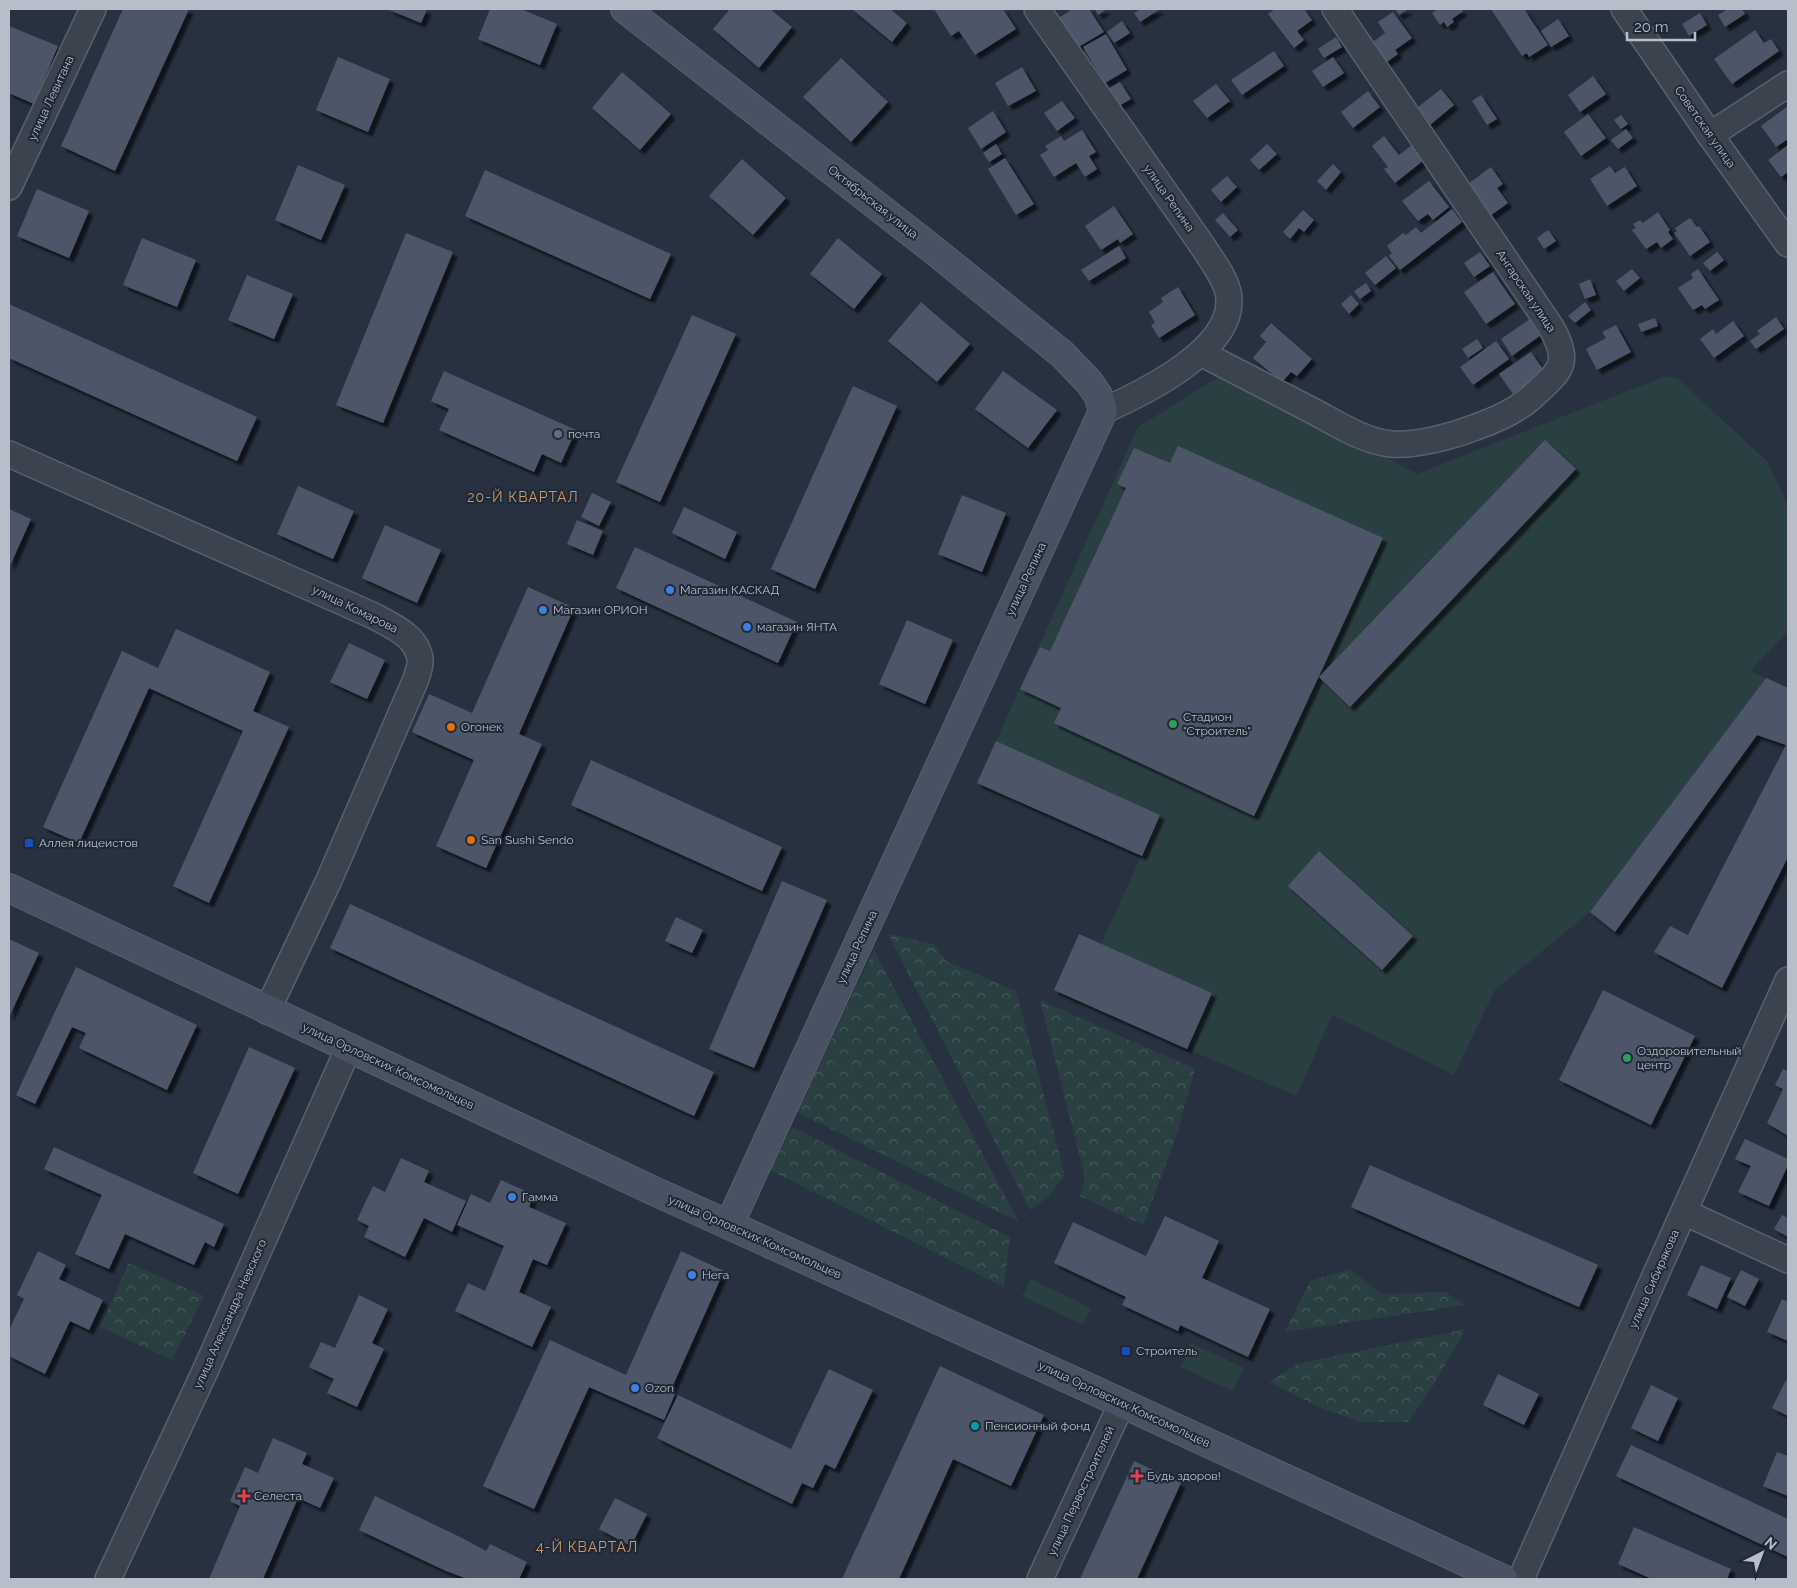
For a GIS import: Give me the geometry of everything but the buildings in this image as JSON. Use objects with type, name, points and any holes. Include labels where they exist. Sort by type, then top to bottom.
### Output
[{"type":"street","name":"улица Левитана","points":[[9,187],[93,9]]},
{"type":"street","name":"Октябрьская улица","points":[[625,9],[931,248],[1062,354],[1089,382],[1098,395],[1103,411]]},
{"type":"street","name":"улица Репина","points":[[729,1225],[1103,411],[1147,391],[1201,353],[1213,341],[1228,312],[1228,292],[1224,280],[1204,248],[1037,9]]},
{"type":"street","name":"Советская улица","points":[[1624,9],[1710,135],[1788,244]]},
{"type":"street","name":"Ангарская улица","points":[[1201,353],[1358,435],[1392,444],[1405,444],[1447,437],[1486,424],[1533,397],[1558,370],[1562,354],[1561,347],[1551,327],[1346,13]]},
{"type":"street","points":[[1710,135],[1788,84]]},
{"type":"street","name":"улица Комарова","points":[[9,454],[374,616],[401,631],[417,647],[421,661],[416,678],[329,880],[267,1011]]},
{"type":"street","name":"улица Орловских Комсомольцев","points":[[9,888],[267,1011],[349,1047],[729,1225],[1122,1403],[1503,1579]]},
{"type":"street","name":"улица Сибирякова","points":[[1521,1579],[1788,980]]},
{"type":"street","name":"улица Александра Невского","points":[[108,1579],[206,1369],[349,1047]]},
{"type":"street","points":[[1684,1212],[1788,1260]]},
{"type":"street","name":"улица Первостроителей","points":[[1040,1579],[1122,1403]]},
{"type":"green space","name":"Стадион \"Строитель\"","points":[[1227,372],[1417,474],[1663,377],[1677,378],[1768,462],[1788,506],[1788,631],[1750,671],[1766,678],[1590,912],[1495,990],[1454,1075],[1332,1015],[1297,1096],[1187,1049],[1212,993],[1101,944],[1160,815],[996,741],[1138,427]]},
{"type":"green space","points":[[888,934],[934,944],[946,961],[1016,991],[1065,1175],[1048,1197],[1030,1210]]},
{"type":"green space","points":[[874,950],[1019,1222],[797,1112]]},
{"type":"green space","points":[[1040,1000],[1195,1069],[1176,1137],[1143,1225],[1080,1196],[1085,1177]]},
{"type":"green space","points":[[792,1127],[1010,1237],[1004,1287],[770,1170]]},
{"type":"green space","points":[[129,1263],[204,1296],[172,1360],[100,1327]]},
{"type":"green space","points":[[1350,1269],[1381,1294],[1445,1292],[1466,1305],[1285,1332],[1310,1281]]},
{"type":"green space","points":[[1031,1279],[1091,1308],[1083,1325],[1022,1296]]},
{"type":"green space","points":[[1466,1329],[1433,1386],[1408,1422],[1361,1422],[1321,1408],[1269,1382],[1297,1364]]},
{"type":"green space","points":[[1191,1343],[1244,1368],[1233,1391],[1180,1367]]},
{"type":"place","name":"почта","points":[[558,434]]},
{"type":"place","name":"Магазин КАСКАД","points":[[670,590]]},
{"type":"place","name":"Магазин ОРИОН","points":[[543,610]]},
{"type":"place","name":"магазин ЯНТА","points":[[747,627]]},
{"type":"place","name":"Стадион \"Строитель\"","points":[[1173,724]]},
{"type":"place","name":"Огонек","points":[[451,727]]},
{"type":"place","name":"San Sushi Sendo","points":[[471,840]]},
{"type":"place","name":"Аллея лицеистов","points":[[29,843]]},
{"type":"place","name":"Оздоровительный центр","points":[[1627,1058]]},
{"type":"place","name":"Гамма","points":[[512,1197]]},
{"type":"place","name":"Нега","points":[[692,1275]]},
{"type":"place","name":"Строитель","points":[[1126,1351]]},
{"type":"place","name":"Ozon","points":[[635,1388]]},
{"type":"place","name":"Пенсионный фонд","points":[[975,1426]]},
{"type":"place","name":"Будь здоров!","points":[[1137,1476]]},
{"type":"place","name":"Селеста","points":[[244,1496]]},
{"type":"district","name":"20-Й КВАРТАЛ","points":[[523,497]]},
{"type":"district","name":"4-Й КВАРТАЛ","points":[[587,1547]]}]
